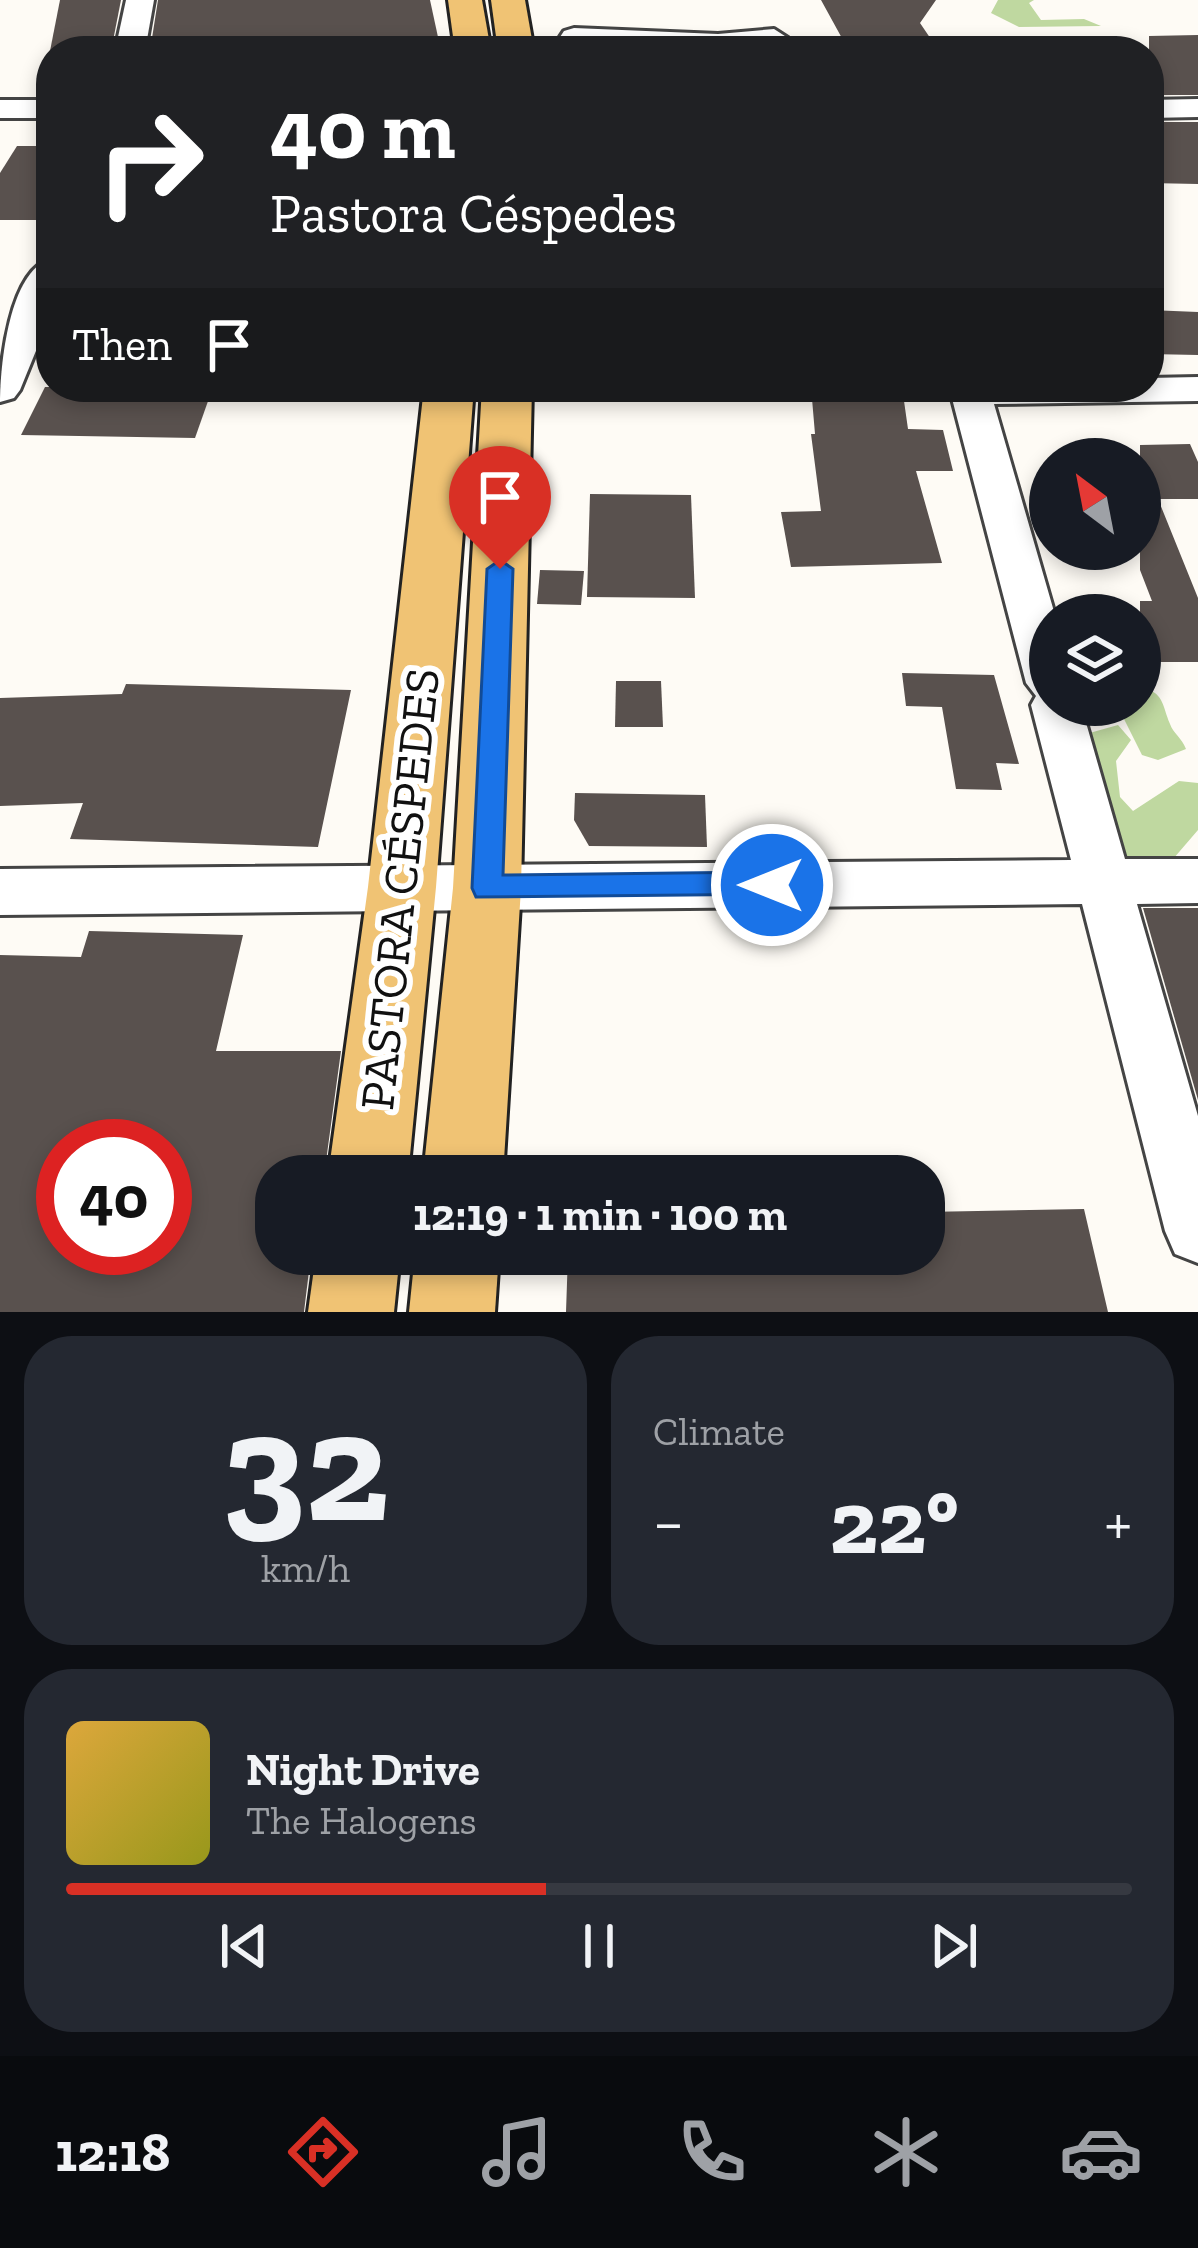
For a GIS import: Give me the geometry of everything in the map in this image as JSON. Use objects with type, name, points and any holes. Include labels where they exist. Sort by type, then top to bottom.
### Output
[{"type":"main road","points":[[465,0],[471,36]]},
{"type":"main road","points":[[508,0],[514,36]]},
{"type":"main road","name":"PASTORA CÉSPEDES","points":[[370,1155],[402,887],[448,402]]},
{"type":"main road","name":"PASTORA CÉSPEDES","points":[[465,1155],[487,888],[506,402]]},
{"type":"main road","points":[[351,1312],[355,1275]]},
{"type":"main road","points":[[452,1312],[455,1275]]},
{"type":"street","points":[[133,36],[140,0]]},
{"type":"street","points":[[1164,109],[1198,108]]},
{"type":"street","points":[[0,109],[36,110]]},
{"type":"street","points":[[0,390],[36,305]]},
{"type":"street","points":[[1164,388],[1198,388]]},
{"type":"street","points":[[973,402],[1029,607]]},
{"type":"street","points":[[1062,726],[1198,1231]]},
{"type":"street","points":[[0,892],[1198,880]]},
{"type":"green space","points":[[998,0],[1034,0],[1029,3],[1041,20],[1084,19],[1101,26],[1019,27],[991,13]]},
{"type":"green space","points":[[1161,701],[1186,749],[1158,760],[1142,755],[1128,726],[1161,726]]},
{"type":"green space","points":[[1119,726],[1131,740],[1116,761],[1120,797],[1133,811],[1179,781],[1198,783],[1198,830],[1161,873],[1134,881],[1079,762],[1086,734]]},
{"type":"building","points":[[60,0],[121,0],[114,36],[53,36]]},
{"type":"building","points":[[158,0],[430,0],[438,36],[152,36]]},
{"type":"building","points":[[821,0],[936,0],[920,23],[929,36],[841,36]]},
{"type":"building","points":[[1198,35],[1198,95],[1164,95],[1164,36],[1149,36]]},
{"type":"building","points":[[1164,122],[1198,122],[1198,184],[1164,183]]},
{"type":"building","points":[[17,146],[36,146],[36,220],[0,220],[0,173]]},
{"type":"building","points":[[1164,311],[1198,312],[1198,355],[1164,354]]},
{"type":"building","points":[[38,402],[208,402],[195,438],[21,435]]},
{"type":"building","points":[[812,402],[904,402],[908,429],[943,430],[953,471],[916,471],[942,563],[791,567],[781,512],[821,511],[811,434],[815,434]]},
{"type":"building","points":[[1190,444],[1198,462],[1198,499],[1161,499],[1161,445]]},
{"type":"building","points":[[590,494],[691,495],[695,598],[587,597]]},
{"type":"building","points":[[1161,506],[1198,598],[1198,662],[1161,662],[1161,594],[1149,594],[1140,570],[1161,570]]},
{"type":"building","points":[[540,570],[584,571],[581,605],[537,604]]},
{"type":"building","points":[[902,673],[994,675],[1019,764],[996,763],[1002,790],[956,789],[942,707],[906,706]]},
{"type":"building","points":[[616,681],[661,681],[663,727],[615,727]]},
{"type":"building","points":[[126,684],[351,690],[318,847],[70,839],[83,803],[0,806],[0,698],[122,694]]},
{"type":"building","points":[[575,793],[705,795],[707,847],[589,846],[574,820]]},
{"type":"building","points":[[1143,908],[1198,908],[1198,1100]]},
{"type":"building","points":[[89,931],[243,935],[216,1051],[341,1051],[327,1155],[255,1155],[255,1275],[308,1275],[304,1312],[0,1312],[0,955],[81,957]]},
{"type":"building","points":[[1084,1209],[1108,1312],[566,1312],[567,1275],[945,1275],[945,1212]]},
{"type":"route","points":[[500,569],[487,888],[772,885]]}]
